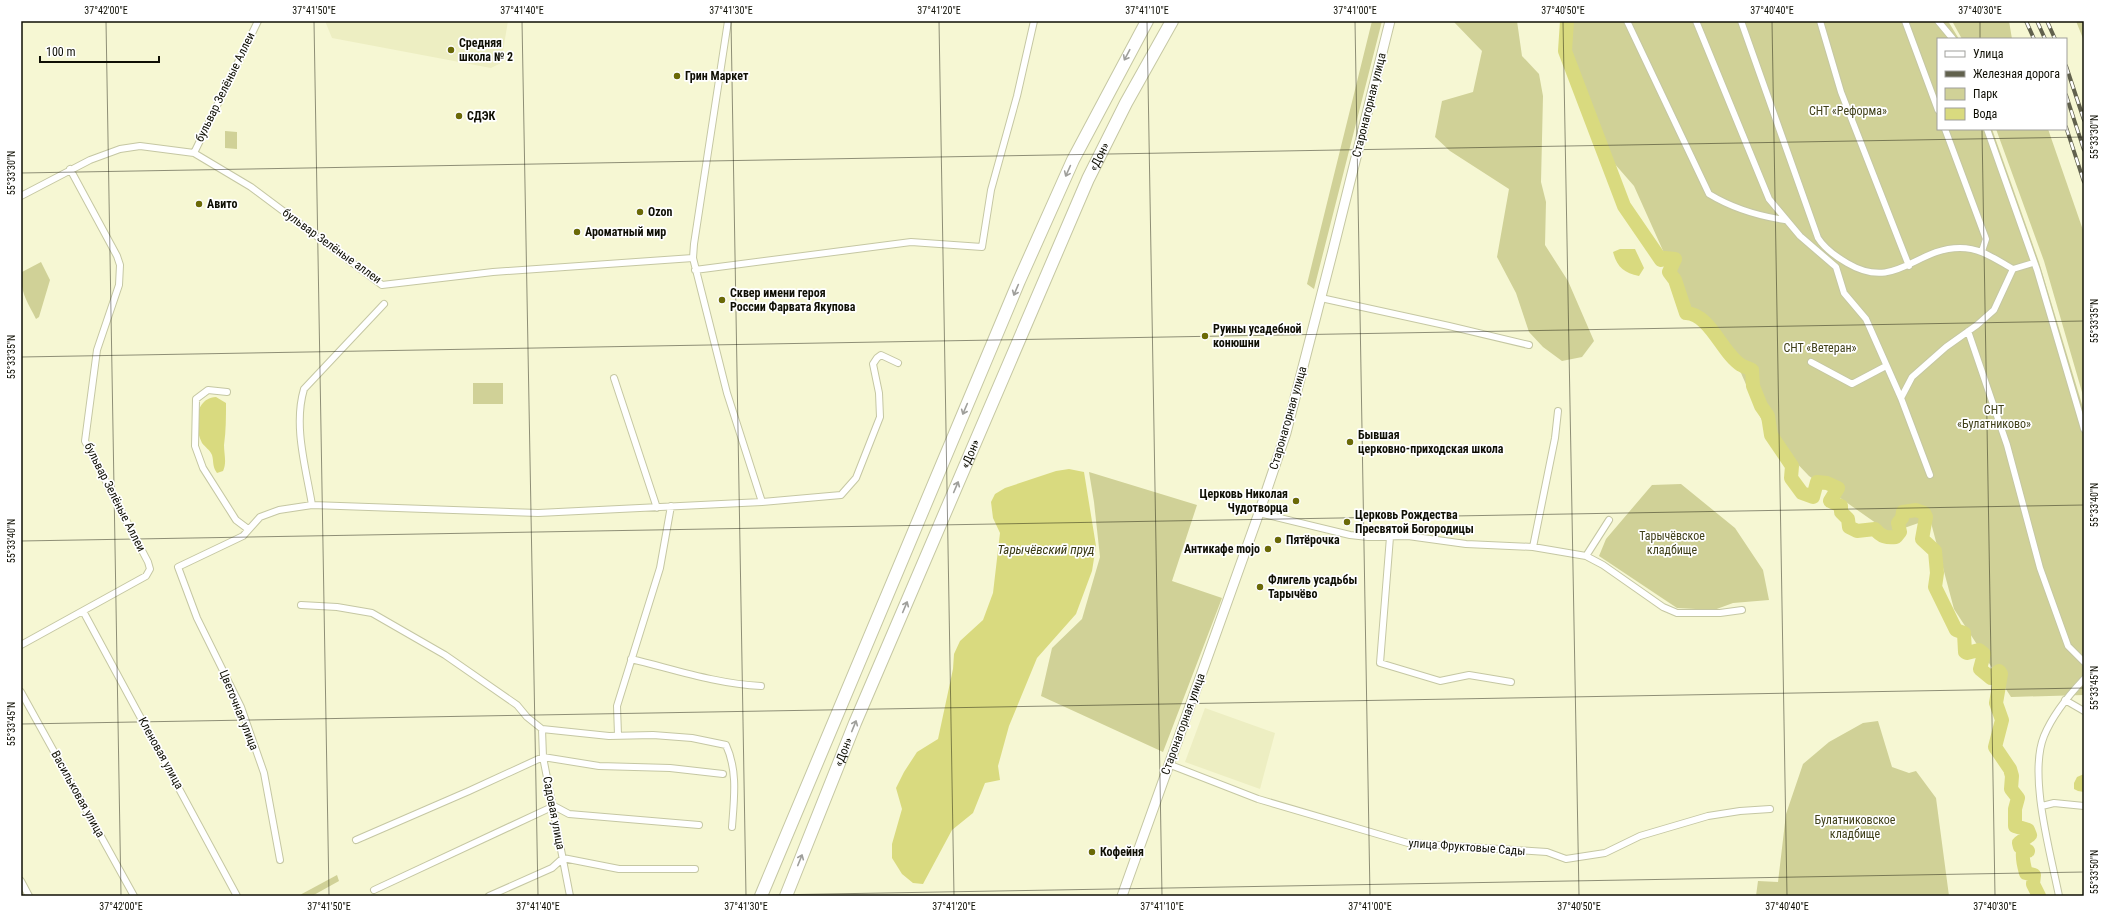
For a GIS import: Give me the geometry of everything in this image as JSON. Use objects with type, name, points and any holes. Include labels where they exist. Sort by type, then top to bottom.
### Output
[{"type":"highway","name":"«Дон»","points":[[761,896],[1069,167],[1146,21]]},
{"type":"highway","name":"«Дон»","points":[[786,896],[855,723],[1085,186],[1126,103],[1172,21]]},
{"type":"main road","name":"Старонагорная улица","points":[[1122,896],[1259,513],[1296,399],[1390,21]]},
{"type":"street","name":"бульвар Зелёные Аллеи","points":[[194,153],[258,21]]},
{"type":"street","points":[[728,21],[693,258],[727,393],[762,502]]},
{"type":"street","points":[[695,270],[911,242],[982,248],[991,190],[1017,96],[1034,21]]},
{"type":"street","points":[[1627,21],[1709,194],[1725,203],[1765,217],[1785,220]]},
{"type":"street","points":[[1696,21],[1769,199],[1785,220],[1800,236],[1836,267],[1844,293],[1866,319],[1901,398],[1930,475]]},
{"type":"street","points":[[1741,21],[1818,238],[1824,248],[1861,271],[1882,274],[1908,266],[1939,250],[1960,248],[1982,251],[2013,269],[2033,263]]},
{"type":"street","points":[[1820,21],[1841,92],[1908,266]]},
{"type":"street","points":[[1905,21],[1937,107]]},
{"type":"street","points":[[1938,21],[1952,38]]},
{"type":"street","points":[[1945,130],[1986,239],[1982,251]]},
{"type":"street","points":[[1987,130],[2033,263],[2037,270],[2084,430]]},
{"type":"street","name":"бульвар Зелёные аллеи","points":[[21,196],[90,160],[120,149],[140,146],[194,153],[251,187],[382,284],[501,272],[693,258]]},
{"type":"street","name":"бульвар Зелёные Аллеи","points":[[21,645],[146,576],[150,569],[148,562],[85,441],[97,350],[119,285],[120,265],[118,256],[70,170]]},
{"type":"street","points":[[1901,398],[1912,377],[1946,347],[1994,310],[2013,269]]},
{"type":"street","points":[[1321,298],[1529,345]]},
{"type":"street","points":[[312,505],[299,422],[300,403],[304,389],[384,304]]},
{"type":"street","points":[[1968,331],[2007,445],[2040,568],[2068,646],[2084,662]]},
{"type":"street","points":[[226,392],[208,390],[196,399],[195,446],[204,468],[236,520],[248,529],[260,517],[279,510],[312,505],[538,513],[762,502],[841,495],[856,478],[880,417],[879,393],[874,364],[877,358],[881,355],[898,363]]},
{"type":"street","points":[[1811,362],[1852,384],[1886,366]]},
{"type":"street","points":[[614,378],[657,508]]},
{"type":"street","points":[[1533,547],[1555,438],[1558,411]]},
{"type":"street","points":[[618,735],[617,706],[660,568],[672,506]]},
{"type":"street","points":[[1259,513],[1350,535],[1390,537],[1408,536],[1466,544],[1533,547],[1586,556],[1603,565],[1663,607],[1677,612],[1713,614],[1742,610]]},
{"type":"street","points":[[1586,556],[1609,520]]},
{"type":"street","name":"Цветочная улица","points":[[248,529],[244,536],[178,567],[197,618],[241,707],[264,773],[280,860]]},
{"type":"street","points":[[1390,537],[1380,663],[1440,681],[1469,675],[1511,682]]},
{"type":"street","points":[[301,605],[337,607],[372,613],[445,655],[517,705],[527,717],[542,729],[609,736],[618,735],[692,738],[726,745],[733,759],[735,780],[732,827]]},
{"type":"street","name":"Кленовая улица","points":[[83,611],[237,896]]},
{"type":"street","points":[[631,659],[684,673],[761,686]]},
{"type":"street","points":[[2059,896],[2039,784],[2040,753],[2044,737],[2065,700],[2084,679]]},
{"type":"street","name":"Васильковая улица","points":[[21,692],[134,896]]},
{"type":"street","points":[[2065,700],[2084,711]]},
{"type":"street","name":"Садовая улица","points":[[542,729],[543,757],[554,806],[570,896]]},
{"type":"street","points":[[356,840],[543,757],[599,766],[670,768],[722,774]]},
{"type":"street","name":"улица Фруктовые Сады","points":[[1168,764],[1258,799],[1408,843],[1547,852],[1566,859],[1605,853],[1640,836],[1708,816],[1740,811],[1770,809]]},
{"type":"street","points":[[2042,806],[2054,803],[2084,806]]},
{"type":"street","points":[[374,890],[554,806],[569,814],[576,815],[699,825]]},
{"type":"street","points":[[489,896],[552,868],[563,858],[619,870],[696,869]]},
{"type":"street","points":[[21,882],[29,896]]},
{"type":"shaded area","name":"Средняя школа № 2","points":[[325,21],[508,21],[501,63],[491,68],[332,38]]},
{"type":"shaded area","points":[[1205,708],[1275,733],[1260,789],[1185,762]]},
{"type":"green space","points":[[1372,21],[1382,21],[1314,289],[1307,284]]},
{"type":"green space","points":[[1453,21],[1517,21],[1522,56],[1539,74],[1543,96],[1541,182],[1546,202],[1545,245],[1568,281],[1594,341],[1582,357],[1562,361],[1543,347],[1529,332],[1516,293],[1497,257],[1509,189],[1450,151],[1435,137],[1442,101],[1473,92],[1482,51]]},
{"type":"green space","points":[[1561,21],[1948,21],[1958,38],[1937,38],[1937,130],[1992,130],[2039,262],[2084,411],[2084,695],[2011,697],[1954,609],[1930,519],[1890,533],[1809,476],[1767,432],[1741,373],[1691,313],[1634,186],[1593,139]]},
{"type":"green space","points":[[1952,21],[2009,21],[2012,38],[1961,38]]},
{"type":"green space","points":[[2076,21],[2084,21],[2084,41]]},
{"type":"green space","points":[[1996,130],[2048,130],[2084,233],[2084,399],[2044,261]]},
{"type":"green space","points":[[225,131],[237,132],[237,149],[225,148]]},
{"type":"green space","points":[[41,262],[50,280],[39,317],[36,319],[27,302],[21,279],[22,272]]},
{"type":"green space","points":[[473,383],[503,383],[503,404],[473,404]]},
{"type":"green space","points":[[1089,472],[1197,505],[1172,581],[1222,598],[1163,752],[1041,696],[1052,648],[1082,619],[1100,557]]},
{"type":"green space","name":"Тарычёвское кладбище","points":[[1681,484],[1735,528],[1763,570],[1769,600],[1733,603],[1714,610],[1677,608],[1599,556],[1606,539],[1652,485]]},
{"type":"green space","name":"Булатниковское кладбище","points":[[1878,721],[1892,767],[1909,773],[1916,771],[1936,798],[1949,896],[1756,896],[1758,881],[1778,882],[1786,814],[1803,764],[1829,742],[1863,723]]},
{"type":"green space","points":[[337,875],[339,881],[312,896],[298,896]]},
{"type":"water","points":[[1620,249],[1635,249],[1644,268],[1639,276],[1625,271],[1619,265],[1613,252]]},
{"type":"water","points":[[216,397],[226,403],[226,429],[224,445],[225,465],[223,471],[217,473],[215,471],[212,455],[199,437],[197,422],[203,402]]},
{"type":"water","name":"Тарычёвский пруд","points":[[1069,469],[1084,472],[1096,546],[1092,571],[1076,614],[1037,658],[1009,726],[998,766],[1000,780],[985,783],[973,813],[952,830],[923,884],[913,883],[902,874],[892,858],[892,844],[902,809],[896,788],[917,752],[938,739],[953,669],[954,654],[960,641],[983,620],[993,593],[1000,533],[993,518],[991,502],[995,494],[1005,488],[1056,471]]},
{"type":"water","points":[[2084,774],[2084,792],[2074,789],[2074,783],[2077,777]]},
{"type":"waterway","points":[[1567,21],[1565,51],[1624,206],[1661,260],[1665,258],[1675,259],[1669,272],[1675,280],[1686,313],[1694,315],[1702,320],[1734,359],[1741,365],[1752,370],[1753,386],[1761,406],[1768,416],[1771,435],[1792,466],[1791,478],[1802,493],[1813,497],[1817,482],[1827,483],[1838,488],[1830,501],[1841,506],[1841,512],[1848,519],[1849,527],[1857,531],[1875,529],[1884,536],[1896,537],[1900,532],[1898,523],[1902,518],[1903,512],[1916,510],[1924,513],[1926,517],[1922,539],[1935,551],[1937,573],[1935,587],[1956,630],[1964,633],[1965,652],[1967,653],[1979,650],[1984,654],[1980,669],[1991,678],[1999,671],[2001,674],[1996,703],[2002,720],[1995,747],[2010,769],[2012,776],[2011,789],[2018,798],[2015,809],[2015,826],[2028,830],[2030,835],[2019,843],[2020,847],[2028,851],[2023,852],[2026,873],[2034,875],[2033,884],[2039,896]]},
{"type":"railway","points":[[2026,21],[2034,38]]},
{"type":"railway","points":[[2037,21],[2045,38]]},
{"type":"railway","points":[[2047,21],[2055,38]]},
{"type":"railway","points":[[2067,69],[2084,120]]},
{"type":"railway","points":[[2067,98],[2084,150]]},
{"type":"railway","points":[[2067,130],[2084,182]]},
{"type":"place","name":"Средняя школа № 2","points":[[451,50]]},
{"type":"place","name":"Грин Маркет","points":[[677,76]]},
{"type":"place","name":"СДЭК","points":[[459,116]]},
{"type":"place","name":"Авито","points":[[199,204]]},
{"type":"place","name":"Ozon","points":[[640,212]]},
{"type":"place","name":"Ароматный мир","points":[[577,232]]},
{"type":"place","name":"Сквер имени героя России Фарвата Якупова","points":[[722,300]]},
{"type":"place","name":"Руины усадебной конюшни","points":[[1205,336]]},
{"type":"place","name":"Бывшая церковно-приходская школа","points":[[1350,442]]},
{"type":"place","name":"Церковь Николая Чудотворца","points":[[1296,501]]},
{"type":"place","name":"Церковь Рождества Пресвятой Богородицы","points":[[1347,522]]},
{"type":"place","name":"Пятёрочка","points":[[1278,540]]},
{"type":"place","name":"Антикафе mojo","points":[[1268,549]]},
{"type":"place","name":"Флигель усадьбы Тарычёво","points":[[1260,587]]},
{"type":"place","name":"Кофейня","points":[[1092,852]]},
{"type":"park label","name":"СНТ «Реформа»","points":[[1848,111]]},
{"type":"park label","name":"СНТ «Ветеран»","points":[[1820,348]]},
{"type":"park label","name":"СНТ «Булатниково»","points":[[1994,417]]}]
